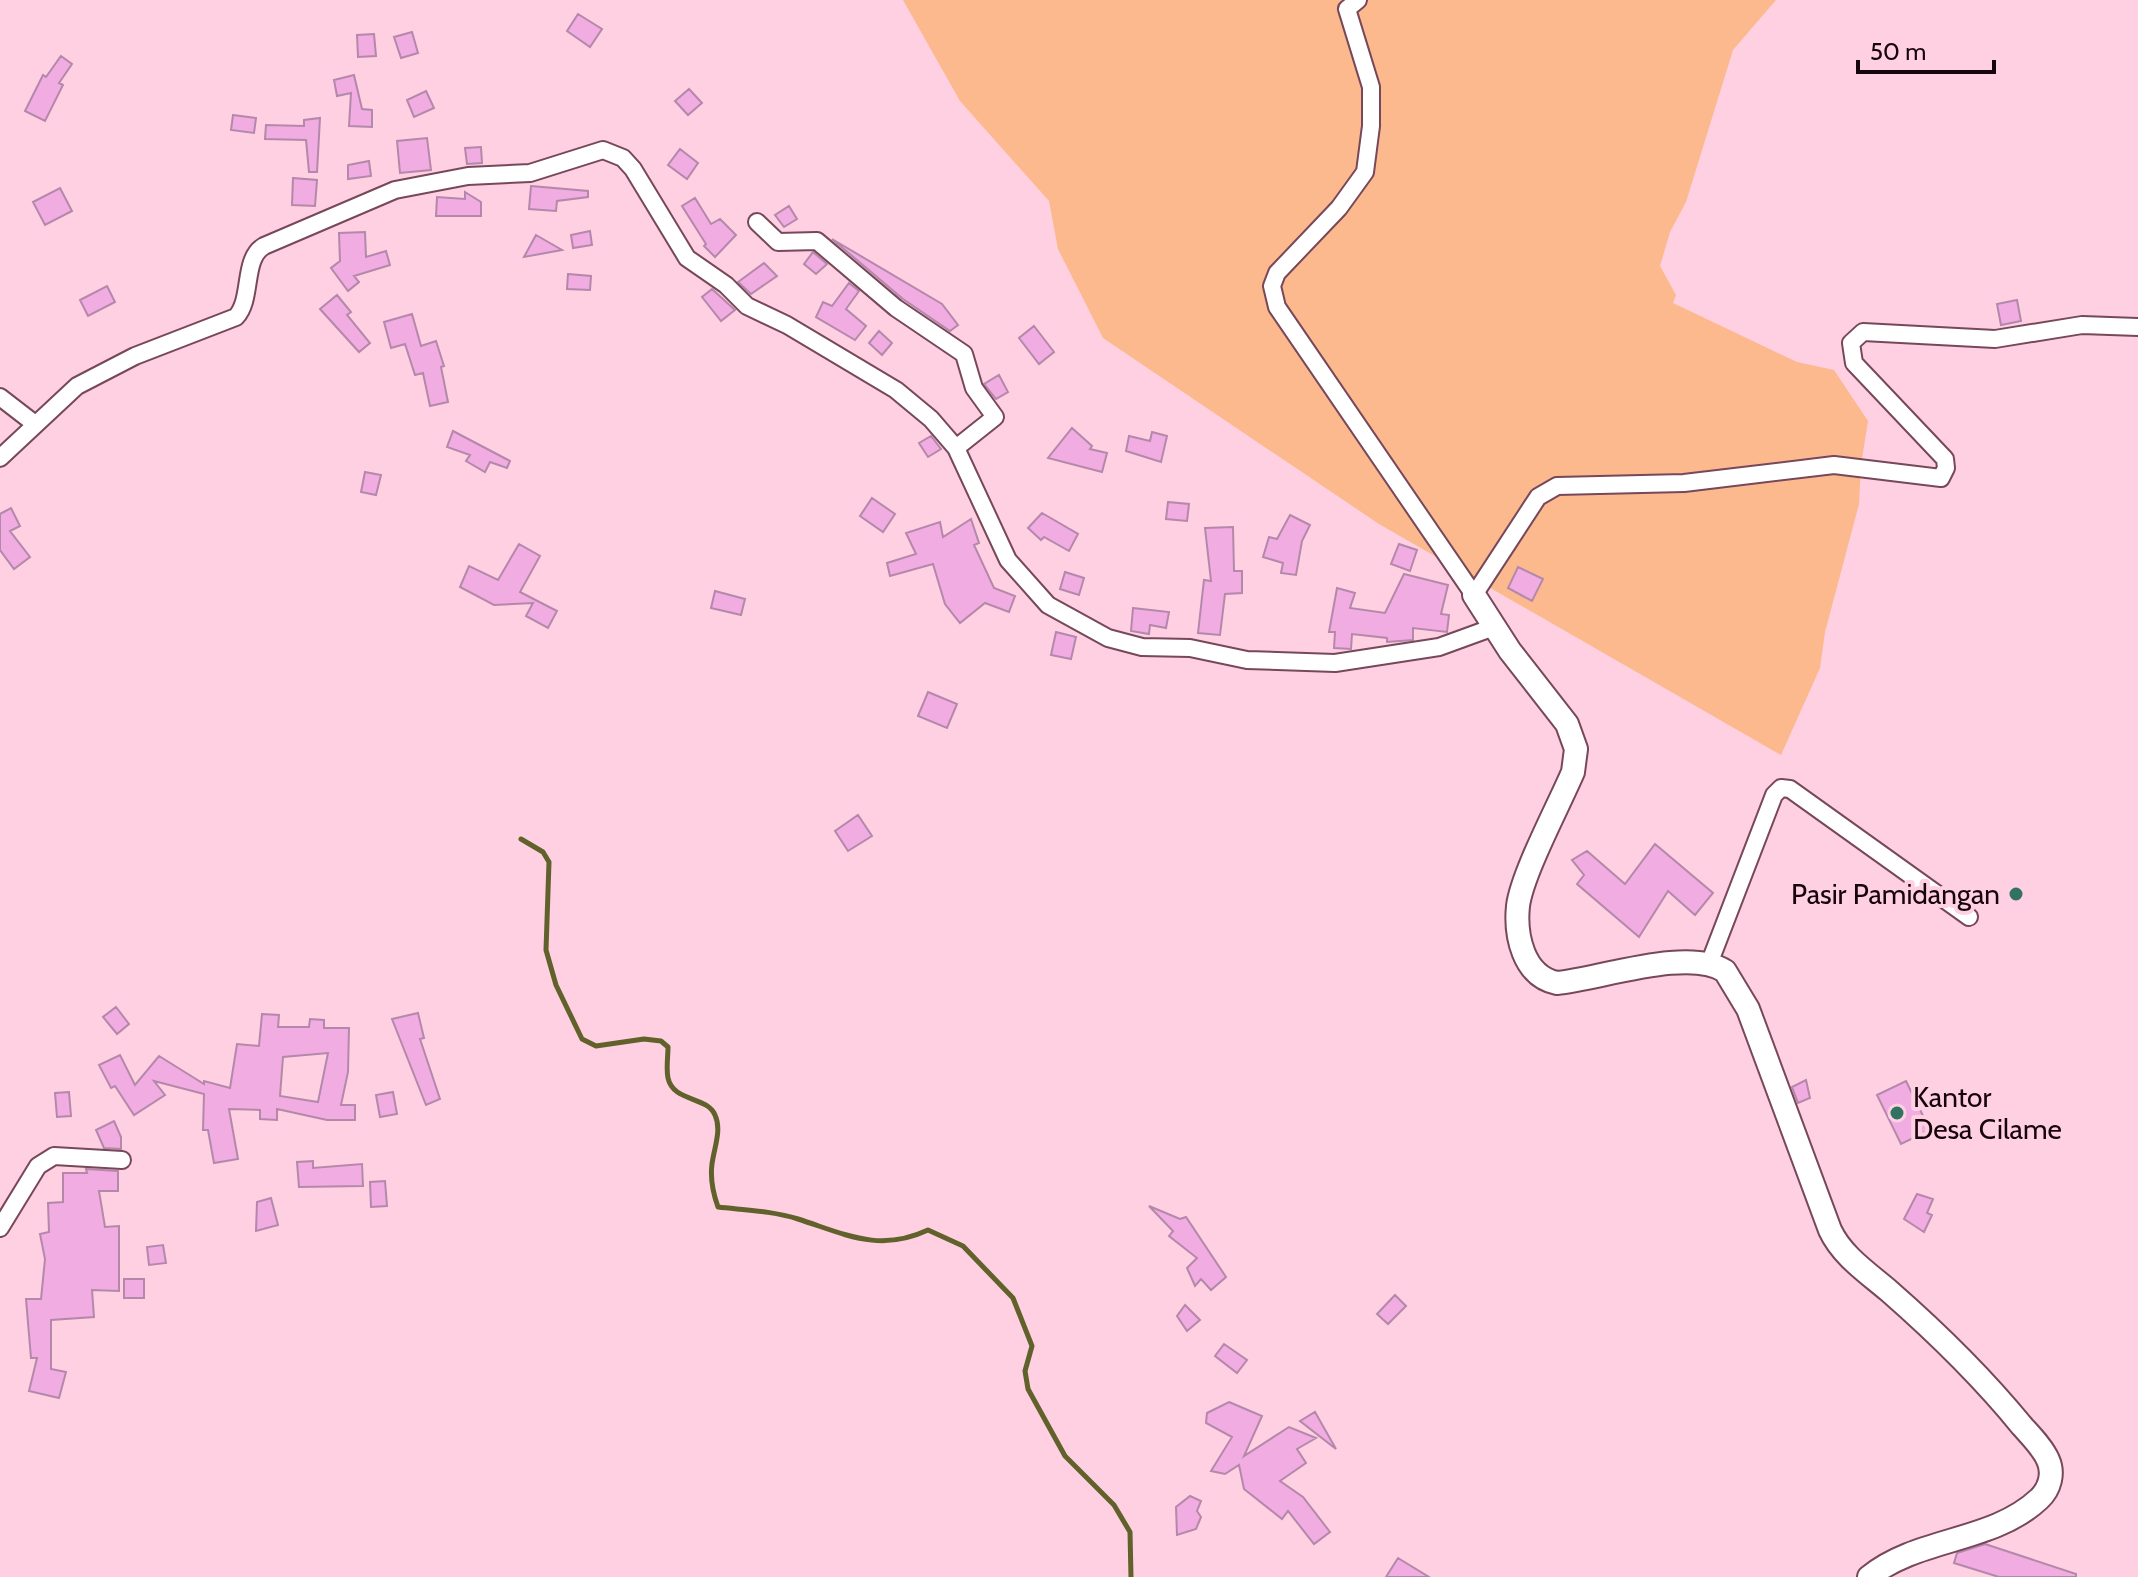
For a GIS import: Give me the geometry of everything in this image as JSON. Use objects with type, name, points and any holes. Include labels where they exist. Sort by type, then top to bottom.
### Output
[{"type":"street","points":[[1358,0],[1347,9],[1371,87],[1371,126],[1365,172],[1339,208],[1277,273],[1272,286],[1277,307],[1310,360],[1494,627],[1567,724],[1576,749],[1573,772],[1519,903],[1520,941],[1530,966],[1543,978],[1557,983],[1661,965],[1709,964],[1720,968],[1732,979],[1748,1009],[1830,1230],[1840,1248],[1922,1320],[1995,1393],[2049,1462],[2050,1478],[2045,1493],[2024,1512],[1967,1537],[1900,1556],[1869,1577]]},
{"type":"street","points":[[0,458],[68,392],[103,371],[236,317],[243,305],[257,250],[308,224],[395,190],[468,176],[530,173],[603,150],[623,158],[633,169],[687,258],[726,285],[747,306],[787,325],[896,390],[931,419],[956,448],[1008,560],[1048,605],[1108,638],[1142,647],[1190,648],[1247,660],[1335,663],[1439,647],[1494,627]]},
{"type":"street","points":[[757,222],[778,242],[817,241],[896,308],[964,354],[974,388],[995,417],[956,448]]},
{"type":"street","points":[[1474,595],[1509,536],[1538,497],[1557,486],[1684,483],[1823,465],[1941,478],[1946,468],[1945,459],[1854,363],[1851,343],[1863,332],[2010,339],[2082,325],[2138,327]]},
{"type":"street","points":[[0,397],[35,424]]},
{"type":"street","points":[[1709,964],[1774,795],[1781,788],[1790,789],[1969,917]]},
{"type":"street","points":[[0,1228],[38,1166],[54,1156],[122,1160]]},
{"type":"shaded area","points":[[903,0],[1776,0],[1733,50],[1686,202],[1670,232],[1660,266],[1676,295],[1673,303],[1797,362],[1834,370],[1868,421],[1859,504],[1825,632],[1820,668],[1781,755],[1379,524],[1103,338],[1058,249],[1049,201],[960,101]]},
{"type":"building","points":[[578,14],[602,29],[590,47],[567,31]]},
{"type":"building","points":[[412,32],[418,53],[401,58],[394,37]]},
{"type":"building","points":[[374,34],[376,56],[358,57],[357,35]]},
{"type":"building","points":[[61,56],[72,64],[59,83],[63,85],[45,121],[25,111],[43,75],[46,77]]},
{"type":"building","points":[[354,75],[362,109],[372,110],[372,127],[349,126],[351,93],[337,96],[334,80]]},
{"type":"building","points":[[689,89],[702,103],[688,115],[675,101]]},
{"type":"building","points":[[426,91],[434,108],[414,117],[407,100]]},
{"type":"building","points":[[233,115],[256,118],[254,133],[231,130]]},
{"type":"building","points":[[320,118],[317,172],[309,172],[306,140],[265,139],[266,125],[304,126],[304,120]]},
{"type":"building","points":[[427,138],[431,170],[400,173],[397,141]]},
{"type":"building","points":[[481,147],[482,163],[467,164],[465,148]]},
{"type":"building","points":[[680,149],[698,163],[687,179],[668,165]]},
{"type":"building","points":[[369,161],[371,176],[348,179],[348,165]]},
{"type":"building","points":[[293,178],[317,180],[315,206],[292,205]]},
{"type":"building","points":[[531,186],[588,191],[588,197],[557,201],[556,211],[529,209]]},
{"type":"building","points":[[60,188],[72,211],[45,225],[33,202]]},
{"type":"building","points":[[465,192],[481,202],[481,216],[436,216],[437,197],[465,199]]},
{"type":"building","points":[[695,198],[711,224],[720,219],[736,235],[715,257],[704,246],[706,244],[682,206]]},
{"type":"building","points":[[789,206],[797,219],[784,227],[775,215]]},
{"type":"building","points":[[590,231],[592,245],[573,248],[571,235]]},
{"type":"building","points":[[365,232],[366,257],[386,251],[390,265],[354,276],[359,282],[348,291],[331,268],[340,261],[339,233]]},
{"type":"building","points":[[536,235],[562,250],[524,257]]},
{"type":"building","points":[[832,239],[942,304],[958,325],[950,331],[903,299]]},
{"type":"building","points":[[813,252],[827,264],[816,274],[804,264]]},
{"type":"building","points":[[764,263],[777,276],[751,294],[738,282]]},
{"type":"building","points":[[568,274],[591,276],[590,290],[567,289]]},
{"type":"building","points":[[849,283],[859,291],[846,309],[866,326],[855,340],[816,317],[823,302],[832,306]]},
{"type":"building","points":[[107,286],[115,302],[88,316],[80,300]]},
{"type":"building","points":[[712,289],[735,310],[721,321],[702,297]]},
{"type":"building","points":[[337,295],[351,312],[347,315],[370,343],[359,352],[320,309]]},
{"type":"building","points":[[2017,300],[2021,321],[2001,325],[1997,304]]},
{"type":"building","points":[[412,314],[421,346],[436,341],[444,366],[441,367],[448,402],[430,406],[423,373],[415,375],[405,344],[391,348],[384,322]]},
{"type":"building","points":[[1034,326],[1054,352],[1039,364],[1019,338]]},
{"type":"building","points":[[879,331],[892,343],[882,355],[869,343]]},
{"type":"building","points":[[999,375],[1008,392],[996,399],[984,384]]},
{"type":"building","points":[[1072,428],[1092,446],[1090,449],[1107,453],[1102,472],[1048,458]]},
{"type":"building","points":[[453,431],[510,461],[507,468],[490,462],[485,472],[466,461],[470,455],[447,447]]},
{"type":"building","points":[[1152,432],[1167,436],[1161,462],[1126,451],[1129,436],[1150,441]]},
{"type":"building","points":[[931,436],[941,449],[928,457],[919,443]]},
{"type":"building","points":[[365,472],[381,475],[376,495],[361,492]]},
{"type":"building","points":[[872,498],[895,514],[883,532],[860,516]]},
{"type":"building","points":[[1168,502],[1189,504],[1187,521],[1166,519]]},
{"type":"building","points":[[11,508],[20,526],[10,531],[30,557],[14,569],[0,550],[0,514]]},
{"type":"building","points":[[1042,513],[1078,534],[1069,551],[1044,537],[1041,540],[1028,528]]},
{"type":"building","points":[[1290,515],[1310,525],[1302,541],[1296,575],[1281,573],[1283,563],[1263,557],[1269,537],[1277,539]]},
{"type":"building","points":[[971,519],[979,543],[974,545],[994,588],[1015,596],[1009,612],[985,603],[960,623],[945,604],[933,564],[890,576],[887,563],[916,554],[906,533],[940,522],[943,537]]},
{"type":"building","points":[[1233,527],[1234,571],[1242,571],[1242,593],[1225,594],[1220,635],[1198,633],[1204,580],[1211,581],[1205,528]]},
{"type":"building","points":[[519,544],[540,556],[520,592],[557,611],[548,628],[526,616],[533,603],[494,605],[460,587],[469,566],[498,580]]},
{"type":"building","points":[[1399,544],[1417,550],[1410,571],[1391,564]]},
{"type":"building","points":[[1518,567],[1543,579],[1532,601],[1508,588]]},
{"type":"building","points":[[1065,572],[1084,578],[1079,595],[1060,589]]},
{"type":"building","points":[[1404,574],[1448,585],[1441,614],[1449,615],[1447,632],[1413,628],[1413,640],[1387,642],[1387,638],[1352,634],[1351,649],[1334,648],[1335,632],[1329,632],[1337,588],[1355,593],[1350,608],[1385,613]]},
{"type":"building","points":[[715,591],[745,599],[741,615],[711,608]]},
{"type":"building","points":[[1133,608],[1169,612],[1166,628],[1150,625],[1149,634],[1131,631]]},
{"type":"building","points":[[1056,632],[1076,637],[1071,659],[1051,655]]},
{"type":"building","points":[[928,692],[957,704],[947,728],[918,716]]},
{"type":"building","points":[[858,815],[872,836],[848,851],[835,831]]},
{"type":"building","points":[[1655,844],[1713,893],[1695,915],[1668,891],[1639,937],[1577,884],[1584,875],[1572,860],[1587,851],[1625,884]]},
{"type":"building","points":[[116,1007],[129,1024],[117,1034],[103,1017]]},
{"type":"building","points":[[418,1013],[424,1038],[420,1039],[440,1099],[426,1105],[392,1019]]},
{"type":"building","points":[[262,1014],[279,1015],[278,1027],[309,1027],[310,1019],[324,1020],[324,1028],[349,1028],[348,1072],[341,1105],[355,1105],[355,1120],[327,1120],[277,1109],[277,1120],[260,1119],[260,1110],[229,1109],[238,1159],[214,1163],[208,1130],[203,1130],[204,1094],[154,1081],[165,1095],[134,1115],[115,1086],[111,1088],[99,1065],[120,1055],[135,1085],[159,1056],[204,1084],[204,1081],[230,1088],[237,1044],[259,1046]],"holes":[[[328,1053],[318,1102],[280,1096],[283,1057]]]},
{"type":"building","points":[[1806,1080],[1810,1098],[1798,1103],[1792,1087]]},
{"type":"building","points":[[1906,1081],[1930,1130],[1901,1144],[1877,1095]]},
{"type":"building","points":[[69,1092],[71,1116],[57,1117],[55,1093]]},
{"type":"building","points":[[393,1092],[397,1114],[380,1117],[376,1095]]},
{"type":"building","points":[[114,1121],[121,1137],[121,1149],[104,1148],[96,1130]]},
{"type":"building","points":[[313,1161],[313,1168],[362,1164],[363,1186],[299,1187],[297,1162]]},
{"type":"building","points":[[86,1169],[118,1171],[118,1191],[99,1191],[105,1227],[119,1226],[119,1291],[92,1290],[94,1317],[51,1320],[51,1369],[66,1372],[59,1398],[29,1391],[37,1358],[31,1358],[26,1299],[41,1299],[45,1259],[40,1234],[49,1232],[48,1203],[63,1202],[63,1173],[87,1173]]},
{"type":"building","points":[[385,1181],[387,1206],[371,1207],[370,1182]]},
{"type":"building","points":[[1917,1194],[1933,1199],[1927,1213],[1932,1215],[1924,1232],[1904,1219]]},
{"type":"building","points":[[271,1198],[278,1225],[256,1231],[257,1202]]},
{"type":"building","points":[[1149,1206],[1180,1219],[1186,1217],[1226,1277],[1211,1290],[1201,1279],[1195,1286],[1187,1268],[1197,1258],[1169,1236],[1173,1231]]},
{"type":"building","points":[[163,1245],[166,1263],[149,1265],[147,1247]]},
{"type":"building","points":[[124,1279],[144,1279],[144,1298],[124,1298]]},
{"type":"building","points":[[1395,1295],[1406,1306],[1388,1324],[1377,1314]]},
{"type":"building","points":[[1185,1305],[1200,1320],[1187,1331],[1177,1316]]},
{"type":"building","points":[[1224,1344],[1247,1360],[1237,1373],[1215,1356]]},
{"type":"building","points":[[1229,1402],[1262,1416],[1244,1456],[1289,1427],[1316,1438],[1297,1449],[1306,1463],[1280,1481],[1303,1497],[1330,1532],[1314,1544],[1288,1511],[1282,1519],[1244,1489],[1239,1465],[1225,1474],[1211,1471],[1232,1437],[1206,1423],[1207,1413]]},
{"type":"building","points":[[1315,1412],[1336,1449],[1300,1421]]},
{"type":"building","points":[[1190,1496],[1201,1501],[1197,1511],[1201,1517],[1196,1529],[1177,1535],[1176,1507]]},
{"type":"building","points":[[1985,1544],[2076,1574],[2076,1577],[1999,1577],[1954,1563],[1957,1553]]},
{"type":"building","points":[[1398,1558],[1429,1577],[1386,1577]]},
{"type":"waterway","points":[[521,839],[543,852],[549,862],[546,950],[556,985],[582,1039],[596,1046],[644,1039],[661,1041],[668,1047],[667,1074],[671,1086],[705,1105],[715,1115],[718,1133],[711,1175],[718,1207],[779,1214],[878,1241],[910,1237],[928,1230],[963,1246],[1013,1298],[1032,1346],[1025,1371],[1028,1389],[1065,1456],[1114,1505],[1130,1532],[1131,1577]]},
{"type":"place","name":"Pasir Pamidangan","points":[[2016,894]]},
{"type":"place","name":"Kantor Desa Cilame","points":[[1897,1113]]}]
